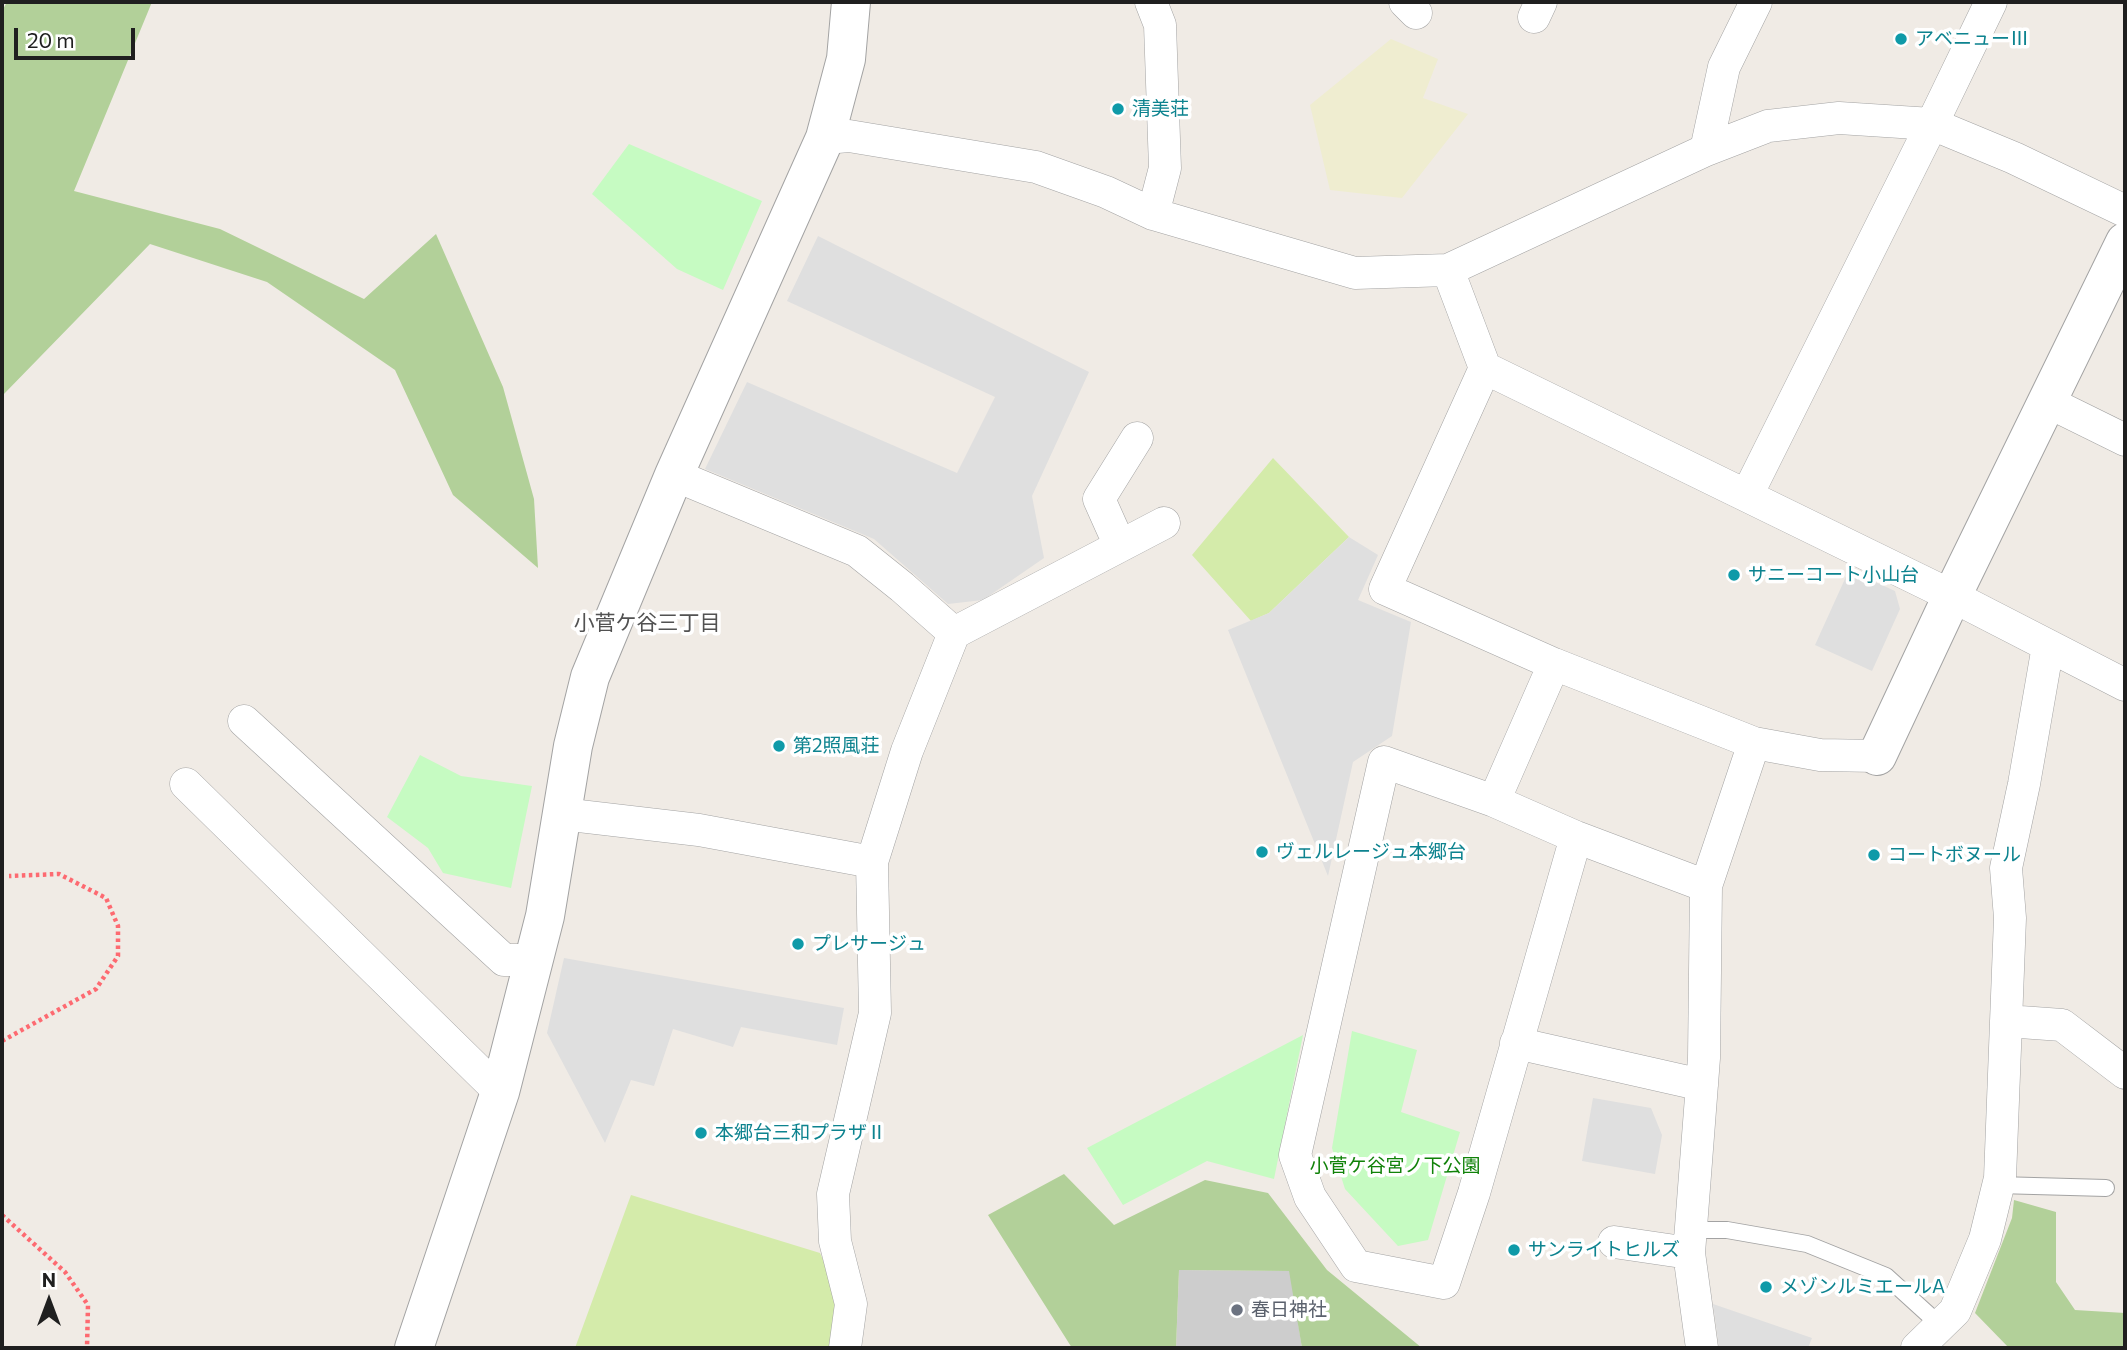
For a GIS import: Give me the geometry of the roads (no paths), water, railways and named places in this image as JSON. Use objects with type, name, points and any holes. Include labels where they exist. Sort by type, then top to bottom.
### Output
[{"type":"street","points":[[414,1348],[500,1092],[545,916],[573,746],[590,677],[674,475],[825,138],[846,60],[851,2]]},
{"type":"street","points":[[1151,2],[1160,25],[1165,168],[1153,214]]},
{"type":"street","points":[[1706,150],[1724,67],[1756,2]]},
{"type":"street","points":[[1747,495],[1991,2]]},
{"type":"street","points":[[825,138],[849,136],[1037,167],[1106,192],[1153,214],[1354,273],[1448,270],[1706,150],[1768,126],[1839,118],[1932,124],[2014,158],[2125,211]]},
{"type":"street","points":[[1485,369],[1385,589],[1553,664],[1754,743],[1820,755],[1877,756],[2125,242]]},
{"type":"street","points":[[1448,270],[1485,369],[1952,596],[2125,685]]},
{"type":"street","points":[[2048,402],[2125,440]]},
{"type":"street","points":[[1120,546],[1099,499],[1137,438]]},
{"type":"street","points":[[674,475],[857,551],[954,633]]},
{"type":"street","points":[[845,1348],[851,1304],[835,1241],[833,1194],[875,1013],[872,862],[907,751],[954,633],[1164,523]]},
{"type":"street","points":[[1917,1348],[1955,1311],[1985,1239],[1998,1185],[2010,918],[2006,868],[2048,646]]},
{"type":"street","points":[[1494,801],[1553,664]]},
{"type":"street","points":[[244,721],[504,960],[533,960]]},
{"type":"street","points":[[1702,1348],[1689,1241],[1702,1085],[1706,886],[1754,743]]},
{"type":"street","points":[[1576,837],[1474,1193],[1444,1283],[1356,1266],[1310,1197],[1295,1155],[1384,762],[1494,801],[1576,837],[1706,886]]},
{"type":"street","points":[[186,784],[500,1092]]},
{"type":"street","points":[[562,814],[699,830],[872,862]]},
{"type":"street","points":[[2006,1021],[2062,1025],[2125,1073]]},
{"type":"street","points":[[1516,1042],[1702,1085]]},
{"type":"street","points":[[1614,1242],[1689,1241]]},
{"type":"lane","points":[[1998,1185],[2106,1188]]},
{"type":"lane","points":[[1689,1241],[1727,1230],[1807,1244],[1886,1276],[1941,1325]]},
{"type":"place","name":"アベニューⅢ","points":[[1901,39]]},
{"type":"place","name":"清美荘","points":[[1118,109]]},
{"type":"place","name":"サニーコート小山台","points":[[1734,575]]},
{"type":"place","name":"第2照風荘","points":[[779,746]]},
{"type":"place","name":"ヴェルレージュ本郷台","points":[[1262,852]]},
{"type":"place","name":"コートボヌール","points":[[1874,855]]},
{"type":"place","name":"プレサージュ","points":[[798,944]]},
{"type":"place","name":"本郷台三和プラザⅡ","points":[[701,1133]]},
{"type":"place","name":"サンライトヒルズ","points":[[1514,1250]]},
{"type":"place","name":"メゾンルミエールA","points":[[1766,1287]]},
{"type":"place","name":"春日神社","points":[[1237,1310]]},
{"type":"district","name":"小菅ケ谷三丁目","points":[[647,623]]},
{"type":"park label","name":"小菅ケ谷宮ノ下公園","points":[[1395,1166]]}]
